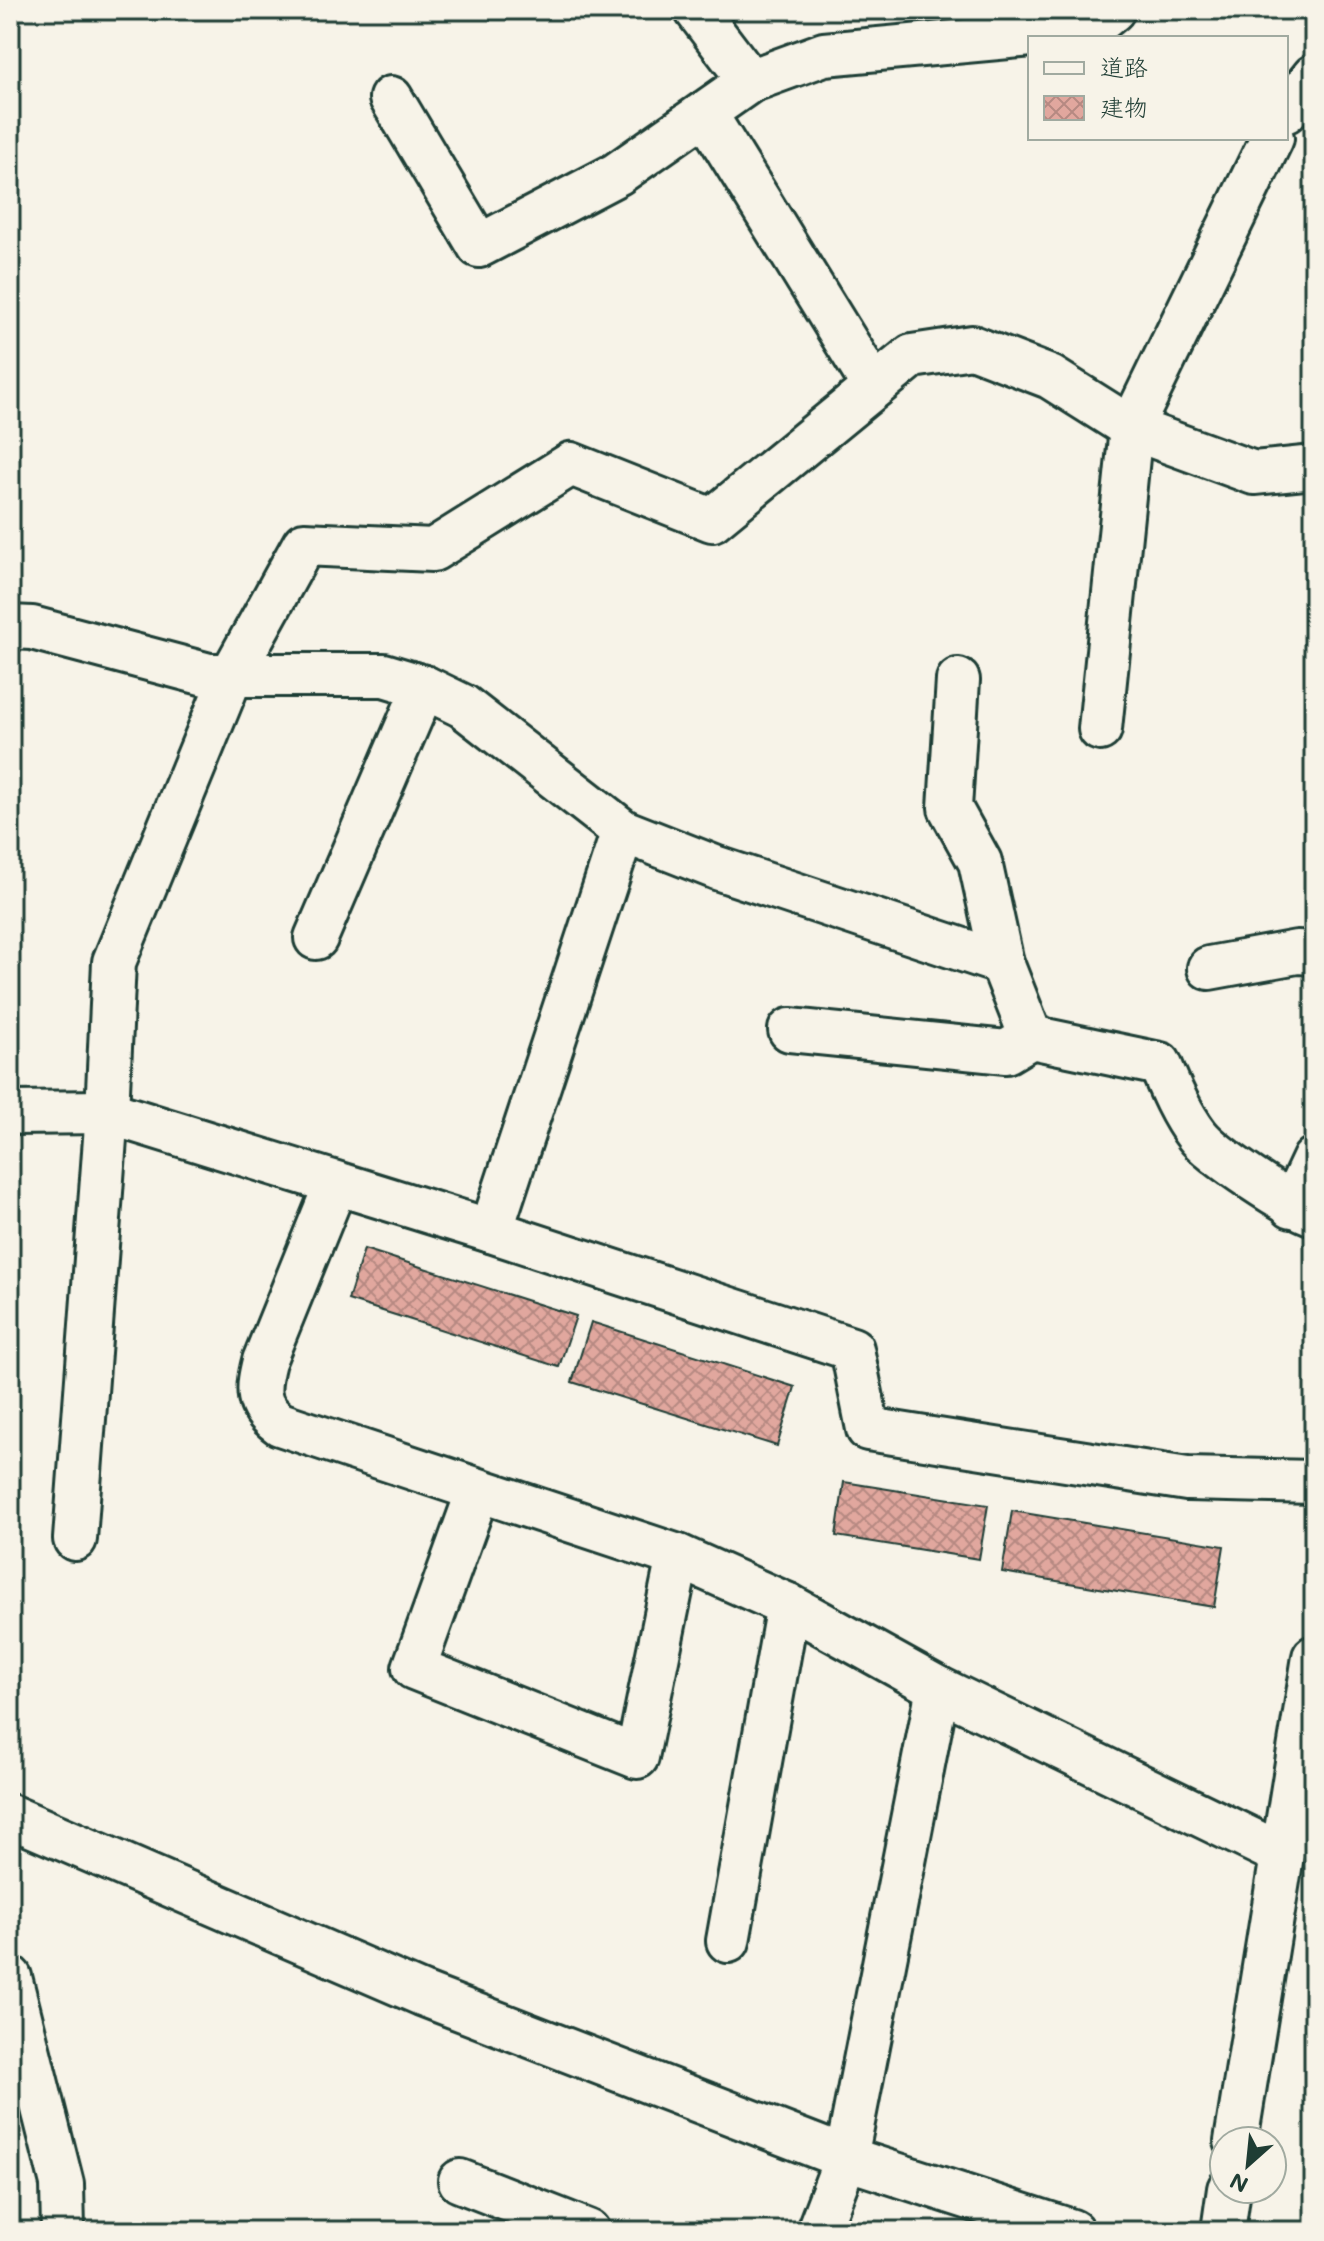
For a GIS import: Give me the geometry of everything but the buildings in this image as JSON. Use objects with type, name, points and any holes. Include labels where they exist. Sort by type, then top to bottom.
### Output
[{"type":"street","points":[[696,10],[750,81]]},
{"type":"street","points":[[391,98],[479,246],[617,174],[750,81],[824,54],[1032,35],[1102,19],[1113,10]]},
{"type":"street","points":[[1288,108],[1314,76]]},
{"type":"street","points":[[705,113],[874,387]]},
{"type":"street","points":[[1100,729],[1131,428],[1271,140]]},
{"type":"street","points":[[75,1539],[107,1112],[114,962],[232,674],[304,544],[433,550],[571,464],[712,520],[912,356],[972,347],[1050,377],[1131,428],[1254,473],[1314,467]]},
{"type":"street","points":[[10,627],[32,628],[209,675],[384,675],[424,687],[463,706],[623,831],[717,868],[1002,963]]},
{"type":"street","points":[[958,680],[950,808],[980,862],[1002,963],[1031,1037]]},
{"type":"street","points":[[316,938],[424,687]]},
{"type":"street","points":[[491,1231],[623,831]]},
{"type":"street","points":[[1209,968],[1297,952],[1314,953]]},
{"type":"street","points":[[790,1030],[1006,1052],[1031,1037],[1160,1064],[1173,1095],[1198,1138],[1303,1210],[1314,1159]]},
{"type":"street","points":[[10,1113],[107,1112],[335,1186],[491,1231],[852,1349],[868,1429],[1187,1479],[1314,1482]]},
{"type":"street","points":[[335,1186],[264,1361],[257,1389],[260,1404],[280,1424],[678,1556],[788,1605],[938,1688],[1281,1854]]},
{"type":"street","points":[[478,1491],[414,1668],[637,1757],[678,1556]]},
{"type":"street","points":[[728,1941],[788,1605]]},
{"type":"street","points":[[1239,2125],[1281,1854],[1308,1732],[1314,1657]]},
{"type":"street","points":[[818,2231],[846,2158],[938,1688]]},
{"type":"street","points":[[10,1816],[422,1994],[846,2158],[1072,2231]]},
{"type":"street","points":[[10,1977],[23,2080],[62,2184],[63,2231]]},
{"type":"street","points":[[460,2181],[588,2231]]},
{"type":"street","points":[[1223,2231],[1227,2205]]}]
